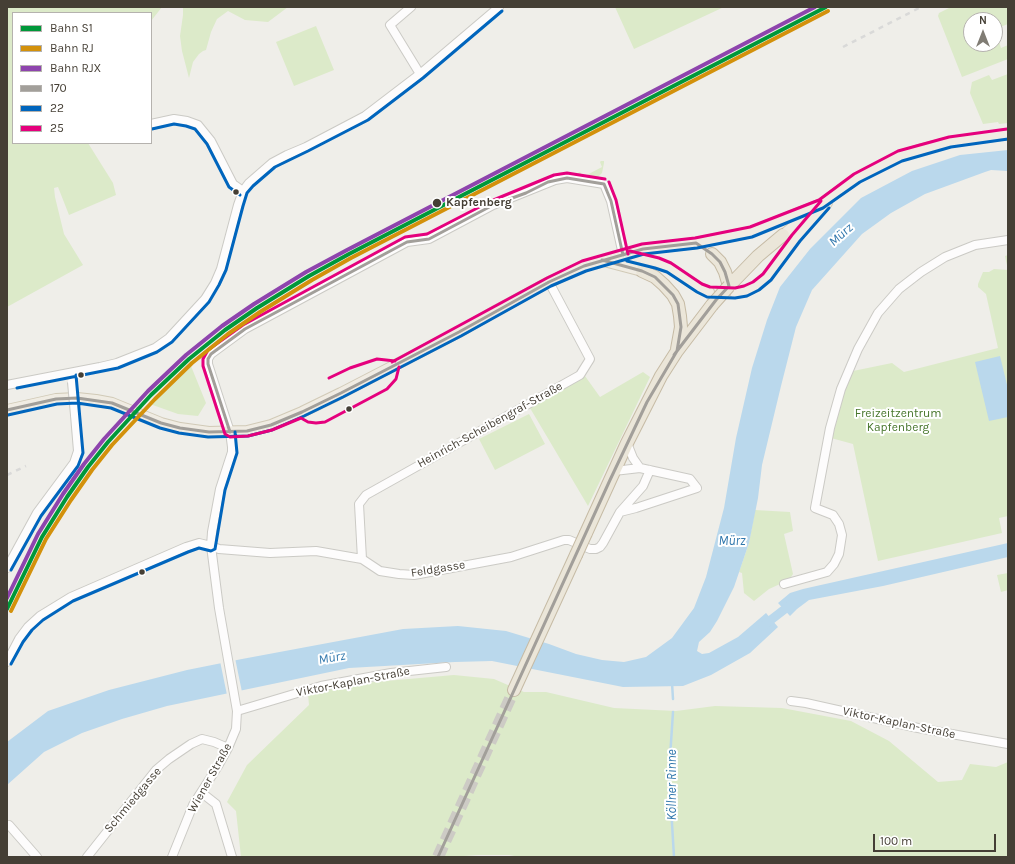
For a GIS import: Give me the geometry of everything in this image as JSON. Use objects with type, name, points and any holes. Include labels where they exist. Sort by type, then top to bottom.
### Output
[{"type":"highway","points":[[514,690],[627,443],[647,402],[677,351],[687,329],[712,305],[732,289],[758,256],[783,235]]},
{"type":"highway","points":[[712,254],[720,262],[732,289]]},
{"type":"highway","points":[[642,271],[655,277],[673,294],[687,329]]},
{"type":"main road","points":[[783,235],[821,204],[857,178],[900,156],[950,142],[1008,134]]},
{"type":"main road","points":[[732,289],[746,291],[756,286],[767,277],[796,238],[834,195]]},
{"type":"main road","points":[[7,410],[56,399],[77,398],[96,400],[112,404],[161,423],[195,431],[230,432],[252,430],[302,412],[400,363],[549,282],[584,266],[643,250],[696,243],[750,232],[821,204]]},
{"type":"main road","points":[[696,243],[712,254]]},
{"type":"main road","points":[[623,255],[644,259],[669,268],[700,288],[709,292]]},
{"type":"main road","points":[[602,260],[642,271]]},
{"type":"street","points":[[411,7],[390,24],[420,74]]},
{"type":"street","points":[[7,385],[100,367],[133,357],[155,348],[169,338],[182,326],[205,299],[215,283],[221,269],[243,191],[256,177],[272,164],[287,155],[306,147],[365,116],[420,74],[499,7]]},
{"type":"street","points":[[152,124],[174,119],[187,121],[198,125],[211,141],[233,184],[243,191]]},
{"type":"street","name":"Wiener Straße","points":[[172,857],[193,805],[228,748],[236,729],[238,711],[227,654],[211,546],[220,489],[232,452],[230,432],[208,364],[208,359],[211,354],[244,328],[407,242],[429,239],[492,205],[526,193],[548,182],[560,179],[567,178],[604,184],[611,201],[623,255]]},
{"type":"street","points":[[784,584],[827,572],[834,564],[839,554],[842,535],[839,524],[833,515],[816,508],[830,428],[841,389],[858,349],[878,313],[900,289],[921,272],[945,257],[975,245],[1008,240]]},
{"type":"street","name":"Heinrich-Scheibengraf-Straße","points":[[362,559],[359,504],[366,495],[580,375],[590,359],[549,282]]},
{"type":"street","points":[[7,568],[37,513],[74,463],[78,451],[71,372]]},
{"type":"street","points":[[627,443],[633,458],[640,468]]},
{"type":"street","points":[[612,476],[640,468],[690,479],[697,488],[620,512]]},
{"type":"street","name":"Feldgasse","points":[[7,662],[19,639],[28,627],[40,616],[71,597],[186,546],[199,543],[219,549],[270,553],[316,551],[362,559],[380,571],[414,575],[511,557],[564,540],[569,540],[590,549],[596,549],[604,543],[620,512],[643,486],[650,470]]},
{"type":"street","name":"Viktor-Kaplan-Straße","points":[[238,711],[321,686],[391,673],[446,667]]},
{"type":"street","name":"Viktor-Kaplan-Straße","points":[[791,701],[918,728],[1008,744]]},
{"type":"street","name":"Schmiedgasse","points":[[87,857],[156,770],[191,744],[202,739],[221,744],[228,748]]},
{"type":"street","points":[[202,792],[216,804],[232,857]]},
{"type":"street","points":[[9,825],[37,857]]},
{"type":"green space","points":[[7,7],[162,7],[152,20],[152,12],[12,12],[12,144],[89,144],[113,183],[116,195],[69,215],[58,187],[54,188],[64,234],[83,265],[7,307]]},
{"type":"green space","points":[[183,7],[288,7],[268,22],[245,20],[228,11],[217,19],[211,32],[206,50],[199,54],[193,62],[189,78],[180,36]]},
{"type":"green space","points":[[615,7],[724,7],[634,49]]},
{"type":"green space","points":[[951,7],[1008,7],[1008,24],[1003,26],[1003,12],[963,12],[963,52],[1003,52],[1003,47],[1008,45],[1008,59],[962,77],[938,16],[939,13]]},
{"type":"green space","points":[[316,26],[334,70],[294,86],[276,42]]},
{"type":"green space","points":[[1008,74],[1008,123],[999,124],[998,122],[983,124],[970,93],[972,82],[989,75],[992,80]]},
{"type":"green space","points":[[601,161],[604,161],[604,163],[602,173],[598,177],[595,179],[578,177],[578,173],[580,172],[583,177],[602,167]]},
{"type":"green space","points":[[1008,255],[1008,270],[1005,256]]},
{"type":"green space","name":"Freizeitzentrum Kapfenberg","points":[[994,269],[1008,270],[1008,516],[999,518],[1002,533],[878,561],[853,444],[831,438],[844,393],[853,371],[892,363],[904,372],[998,348],[986,294],[978,287],[978,284],[983,272],[989,272]]},
{"type":"green space","points":[[191,366],[206,403],[198,416],[178,414],[150,404]]},
{"type":"green space","points":[[643,372],[650,377],[588,506],[530,408],[585,376],[600,397]]},
{"type":"green space","points":[[529,414],[545,444],[495,470],[479,439]]},
{"type":"green space","points":[[755,510],[790,512],[793,531],[784,534],[793,574],[789,580],[769,589],[754,601],[744,593],[742,573],[739,572],[749,543]]},
{"type":"green space","points":[[1008,573],[1008,590],[1001,592],[997,575]]},
{"type":"green space","points":[[454,675],[494,679],[524,692],[546,692],[614,708],[676,711],[715,706],[782,708],[851,721],[889,741],[938,782],[962,780],[970,764],[996,767],[1008,762],[1008,857],[520,857],[509,855],[478,855],[462,857],[241,857],[236,811],[227,802],[247,765],[309,705],[308,694],[363,683]]},
{"type":"water","points":[[1008,150],[1008,171],[991,170],[985,172],[925,194],[891,213],[862,234],[812,290],[796,327],[781,386],[762,465],[758,498],[749,543],[734,587],[710,632],[699,642],[697,651],[702,654],[709,653],[738,637],[766,613],[778,627],[750,653],[711,675],[683,686],[623,687],[492,661],[349,668],[167,706],[122,719],[82,733],[44,752],[7,785],[7,742],[48,711],[109,690],[187,670],[403,629],[458,626],[506,631],[576,654],[602,660],[624,662],[646,657],[672,638],[694,608],[706,577],[724,508],[736,438],[752,368],[767,320],[780,287],[810,249],[861,198],[912,171],[960,155]]},
{"type":"water","points":[[1000,356],[1008,389],[1008,417],[989,421],[975,362]]},
{"type":"water","points":[[1008,543],[1008,557],[883,586],[809,600],[790,616],[778,603],[790,593],[803,589]]},
{"type":"pier","points":[[235,658],[242,692],[227,695],[220,661]]},
{"type":"waterway","name":"Mürz","points":[[763,626],[794,602]]},
{"type":"waterway","name":"Köllner Rinne","points":[[672,683],[673,699]]},
{"type":"waterway","name":"Köllner Rinne","points":[[673,712],[669,773],[674,857]]},
{"type":"tunnel","points":[[438,857],[514,690]]},
{"type":"railway","points":[[843,47],[921,7]]},
{"type":"railway","points":[[7,475],[26,466]]},
{"type":"rail line","name":"RJX","points":[[7,598],[38,534],[84,464],[104,439],[148,391],[186,355],[222,326],[254,304],[306,272],[815,7]]},
{"type":"rail line","name":"S1","points":[[7,609],[42,537],[88,467],[108,442],[151,395],[189,359],[225,330],[257,308],[309,276],[349,254],[826,7]]},
{"type":"rail line","name":"RJ","points":[[11,611],[46,539],[92,470],[112,445],[155,399],[192,363],[228,334],[260,312],[351,258],[828,11]]},
{"type":"transit line","name":"22","points":[[17,388],[118,368],[157,352],[172,342],[209,302],[219,285],[226,270],[247,193],[253,186],[275,167],[368,120],[423,78],[502,11]]},
{"type":"transit line","name":"22","points":[[152,129],[174,124],[195,129],[207,144],[229,187],[240,195]]},
{"type":"transit line","name":"25","points":[[392,362],[547,278],[582,261],[642,244],[695,238],[750,227],[819,200],[854,174],[898,151],[949,137],[1007,129]]},
{"type":"transit line","name":"22","points":[[8,415],[57,404],[77,403],[111,408],[160,428],[179,433],[208,437],[248,436],[272,430],[343,397],[461,336],[551,286],[586,271],[644,254],[697,248],[752,237],[823,208],[860,182],[902,161],[951,147],[1008,139]]},
{"type":"transit line","name":"25","points":[[399,367],[396,379],[387,389],[325,422],[308,422],[301,418],[272,430],[248,436],[230,437],[225,434],[203,366],[203,359],[208,350],[243,325],[405,237],[427,234],[491,201],[554,175],[567,173],[605,179]]},
{"type":"transit line","name":"170","points":[[230,432],[208,364],[208,359],[211,354],[245,329],[407,242],[429,239],[493,205],[526,193],[548,182],[567,178],[604,184]]},
{"type":"transit line","name":"25","points":[[609,182],[616,200],[628,254]]},
{"type":"transit line","name":"170","points":[[604,184],[611,201],[623,255]]},
{"type":"transit line","name":"25","points":[[630,251],[659,258],[671,263],[702,284],[710,287],[735,288],[744,286],[753,282],[763,274],[792,235],[821,201]]},
{"type":"transit line","name":"22","points":[[627,261],[667,272],[707,297],[735,298],[747,296],[759,290],[771,280],[800,241],[829,208]]},
{"type":"transit line","name":"170","points":[[7,410],[56,399],[77,398],[112,403],[161,423],[180,428],[209,432],[247,431],[271,425],[341,393],[459,332],[549,282],[584,266],[643,249],[696,243],[712,254],[720,262],[729,286],[716,300],[677,351],[647,402],[438,857]]},
{"type":"transit line","name":"170","points":[[602,260],[642,271],[655,277],[673,295],[678,304],[681,327],[677,351],[674,355]]},
{"type":"transit line","name":"25","points":[[329,378],[350,368],[377,359],[395,361]]},
{"type":"transit line","name":"22","points":[[11,570],[41,516],[78,466],[83,453],[76,375]]},
{"type":"transit line","name":"22","points":[[11,664],[23,642],[32,630],[43,620],[73,601],[188,552],[199,548],[211,551],[215,549],[225,490],[237,453],[235,432]]},
{"type":"place","name":"Kapfenberg","points":[[437,203]]}]
